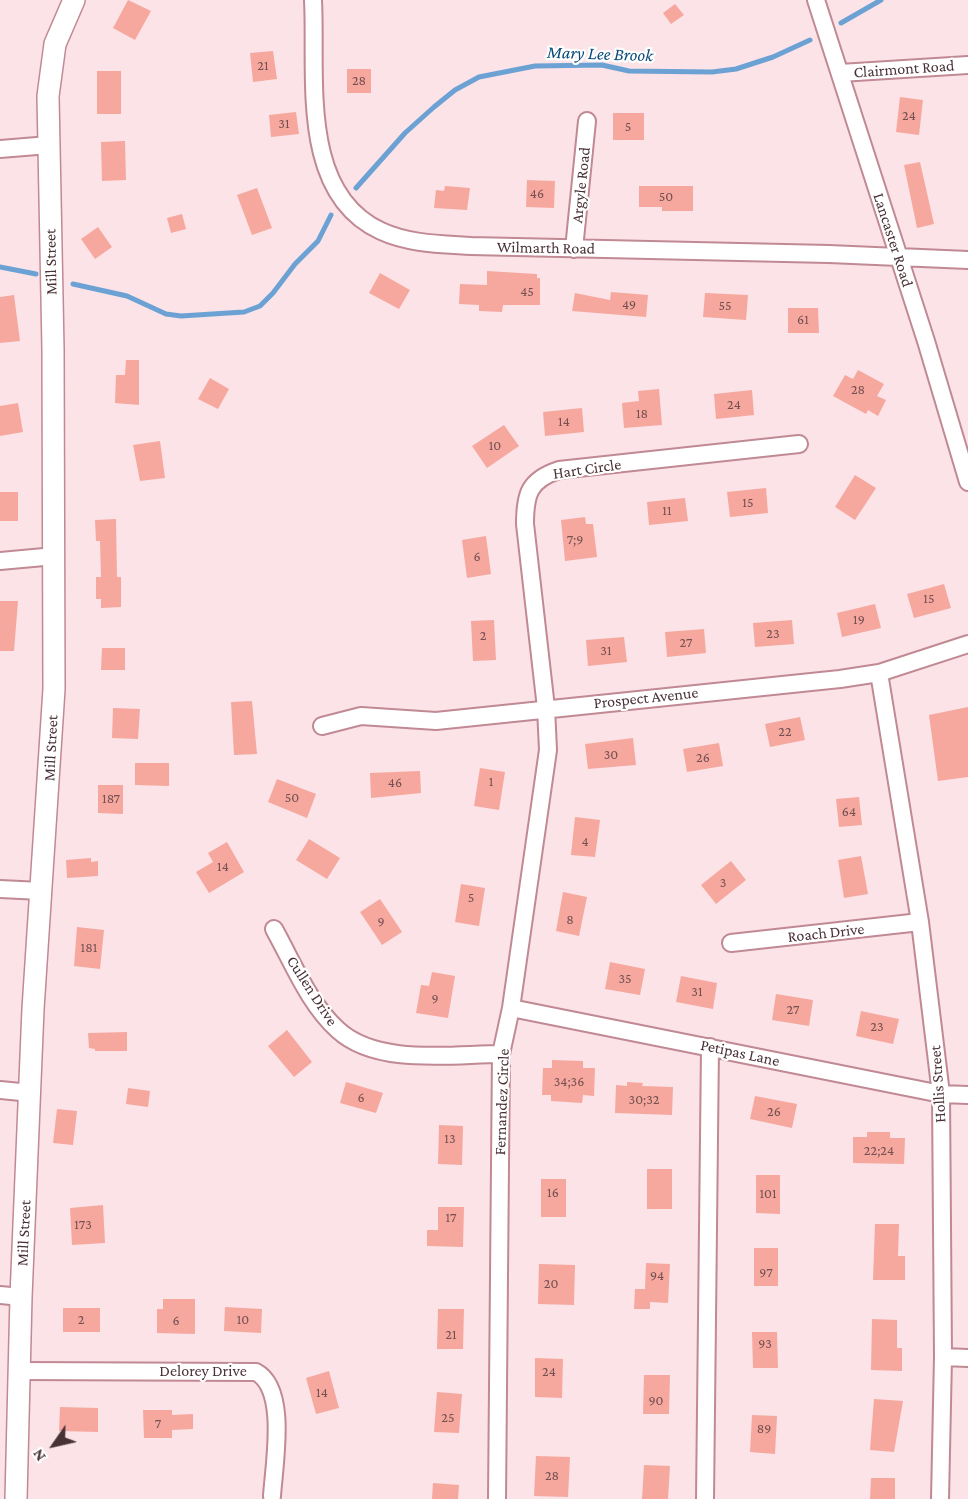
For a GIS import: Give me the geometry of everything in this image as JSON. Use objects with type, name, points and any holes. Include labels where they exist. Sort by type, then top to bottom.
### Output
[{"type":"street","name":"Mill Street","points":[[16,1499],[19,1371],[10,1296],[31,1093],[41,891],[54,701],[50,68],[60,29],[74,0]]},
{"type":"street","name":"Wilmarth Road","points":[[313,0],[317,129],[322,160],[334,186],[362,221],[383,232],[414,241],[471,246],[968,260]]},
{"type":"street","name":"Lancaster Road","points":[[816,0],[968,482]]},
{"type":"street","name":"Clairmont Road","points":[[840,73],[968,65]]},
{"type":"street","name":"Argyle Road","points":[[574,249],[587,121]]},
{"type":"street","points":[[0,149],[49,145]]},
{"type":"street","name":"Hart Circle","points":[[546,708],[525,524],[525,500],[533,485],[544,475],[559,470],[799,444]]},
{"type":"street","points":[[0,561],[54,556]]},
{"type":"street","name":"Prospect Avenue","points":[[322,726],[361,716],[436,722],[546,708],[840,679],[879,673],[968,644]]},
{"type":"street","name":"Hollis Street","points":[[879,673],[920,922],[941,1094],[943,1357],[940,1499]]},
{"type":"street","name":"Fernandez Circle","points":[[497,1499],[501,1054],[511,1008],[548,750],[546,708]]},
{"type":"street","points":[[0,889],[41,891]]},
{"type":"street","name":"Roach Drive","points":[[731,943],[920,922]]},
{"type":"street","name":"Cullen Drive","points":[[274,930],[322,1011],[339,1031],[363,1046],[393,1054],[501,1054]]},
{"type":"street","name":"Petipas Lane","points":[[511,1008],[941,1094],[968,1095]]},
{"type":"street","points":[[705,1499],[710,1047]]},
{"type":"street","points":[[0,1090],[31,1093]]},
{"type":"street","points":[[943,1357],[968,1358]]},
{"type":"street","name":"Delorey Drive","points":[[19,1371],[256,1372],[269,1383],[275,1402],[272,1496]]},
{"type":"building","points":[[128,0],[151,11],[135,40],[113,28]]},
{"type":"building","points":[[675,4],[684,15],[671,24],[663,13]]},
{"type":"building","points":[[273,51],[277,79],[253,82],[250,53]]},
{"type":"building","points":[[347,69],[371,69],[371,93],[347,93]]},
{"type":"building","points":[[97,71],[121,71],[121,114],[97,114]]},
{"type":"building","points":[[900,97],[923,100],[919,135],[896,132]]},
{"type":"building","points":[[296,112],[299,134],[271,137],[269,115]]},
{"type":"building","points":[[613,113],[644,113],[644,140],[613,140]]},
{"type":"building","points":[[125,141],[126,180],[102,181],[101,142]]},
{"type":"building","points":[[920,162],[934,224],[917,228],[904,165]]},
{"type":"building","points":[[527,180],[555,181],[554,208],[526,207]]},
{"type":"building","points":[[445,186],[470,188],[467,210],[434,208],[436,190],[444,191]]},
{"type":"building","points":[[639,186],[693,186],[693,211],[662,211],[662,207],[639,207]]},
{"type":"building","points":[[257,188],[272,228],[252,235],[237,195]]},
{"type":"building","points":[[182,214],[186,229],[171,233],[167,218]]},
{"type":"building","points":[[98,227],[112,247],[95,259],[81,239]]},
{"type":"building","points":[[487,271],[537,274],[537,278],[540,278],[540,305],[503,305],[502,312],[479,311],[479,305],[459,304],[460,284],[487,285]]},
{"type":"building","points":[[380,273],[410,290],[399,309],[369,293]]},
{"type":"building","points":[[611,292],[648,295],[646,317],[572,311],[575,293],[610,300]]},
{"type":"building","points":[[705,293],[748,295],[746,320],[703,317]]},
{"type":"building","points":[[14,295],[20,341],[0,343],[0,297]]},
{"type":"building","points":[[788,308],[818,308],[819,333],[788,333]]},
{"type":"building","points":[[126,360],[139,360],[139,405],[115,403],[116,375],[125,375]]},
{"type":"building","points":[[858,370],[884,384],[877,396],[886,400],[878,416],[868,410],[866,414],[833,396],[845,375],[853,379]]},
{"type":"building","points":[[210,378],[229,389],[218,409],[198,399]]},
{"type":"building","points":[[659,389],[662,425],[624,428],[622,403],[639,401],[638,391]]},
{"type":"building","points":[[752,390],[754,415],[716,419],[714,394]]},
{"type":"building","points":[[18,403],[23,432],[0,436],[0,406]]},
{"type":"building","points":[[582,408],[584,432],[545,436],[543,412]]},
{"type":"building","points":[[504,425],[519,446],[487,468],[472,446]]},
{"type":"building","points":[[160,441],[165,478],[140,481],[133,445]]},
{"type":"building","points":[[855,475],[876,488],[855,520],[835,507]]},
{"type":"building","points":[[766,488],[768,513],[730,517],[727,492]]},
{"type":"building","points":[[0,492],[18,492],[18,521],[0,521]]},
{"type":"building","points":[[685,498],[688,521],[649,525],[647,502]]},
{"type":"building","points":[[585,517],[586,524],[593,524],[597,557],[565,561],[561,520]]},
{"type":"building","points":[[116,519],[117,577],[121,577],[121,607],[101,608],[101,599],[96,599],[96,577],[101,577],[100,541],[96,541],[95,520]]},
{"type":"building","points":[[486,536],[491,574],[467,578],[462,540]]},
{"type":"building","points":[[944,584],[951,608],[914,618],[907,594]]},
{"type":"building","points":[[0,601],[18,601],[14,651],[0,651]]},
{"type":"building","points":[[875,604],[881,628],[842,637],[837,613]]},
{"type":"building","points":[[494,620],[496,660],[473,661],[471,621]]},
{"type":"building","points":[[792,620],[794,644],[755,647],[753,623]]},
{"type":"building","points":[[704,629],[706,653],[667,657],[665,632]]},
{"type":"building","points":[[624,637],[627,662],[588,666],[586,640]]},
{"type":"building","points":[[102,648],[125,648],[125,670],[101,670]]},
{"type":"building","points":[[252,701],[257,754],[234,755],[231,702]]},
{"type":"building","points":[[968,707],[968,777],[938,781],[929,715]]},
{"type":"building","points":[[113,708],[140,709],[138,739],[112,738]]},
{"type":"building","points":[[800,717],[805,740],[770,747],[765,724]]},
{"type":"building","points":[[633,738],[636,765],[588,769],[585,744]]},
{"type":"building","points":[[719,743],[723,766],[687,772],[683,749]]},
{"type":"building","points":[[135,763],[169,763],[169,786],[135,785]]},
{"type":"building","points":[[480,768],[505,772],[499,810],[474,806]]},
{"type":"building","points":[[420,771],[421,793],[371,798],[370,773]]},
{"type":"building","points":[[277,779],[316,794],[307,818],[268,802]]},
{"type":"building","points":[[98,785],[123,785],[123,814],[98,813]]},
{"type":"building","points":[[859,797],[862,825],[839,827],[836,799]]},
{"type":"building","points":[[575,817],[600,820],[595,857],[571,855]]},
{"type":"building","points":[[309,839],[340,858],[327,879],[296,860]]},
{"type":"building","points":[[227,842],[244,872],[209,893],[196,872],[213,862],[208,853]]},
{"type":"building","points":[[861,856],[868,894],[844,898],[838,860]]},
{"type":"building","points":[[91,858],[91,862],[98,861],[98,876],[67,878],[66,860]]},
{"type":"building","points":[[731,861],[746,880],[716,904],[701,885]]},
{"type":"building","points":[[461,884],[485,888],[479,926],[455,922]]},
{"type":"building","points":[[563,892],[587,897],[579,936],[556,931]]},
{"type":"building","points":[[380,899],[402,932],[382,945],[360,912]]},
{"type":"building","points":[[77,927],[104,930],[100,969],[74,966]]},
{"type":"building","points":[[610,962],[645,969],[640,995],[605,989]]},
{"type":"building","points":[[432,972],[455,976],[448,1018],[416,1013],[421,985],[429,986]]},
{"type":"building","points":[[681,976],[717,983],[713,1009],[676,1002]]},
{"type":"building","points":[[776,994],[813,1000],[809,1026],[772,1020]]},
{"type":"building","points":[[861,1011],[899,1019],[893,1044],[856,1036]]},
{"type":"building","points":[[287,1030],[312,1062],[294,1077],[268,1046]]},
{"type":"building","points":[[127,1032],[127,1051],[95,1051],[89,1048],[88,1033]]},
{"type":"building","points":[[552,1060],[583,1061],[583,1068],[595,1068],[594,1096],[583,1095],[582,1103],[551,1101],[551,1095],[542,1095],[543,1068],[552,1068]]},
{"type":"building","points":[[346,1082],[383,1093],[376,1113],[340,1103]]},
{"type":"building","points":[[627,1082],[643,1083],[642,1086],[673,1087],[672,1115],[615,1113],[616,1085],[627,1086]]},
{"type":"building","points":[[128,1088],[150,1091],[148,1107],[126,1104]]},
{"type":"building","points":[[755,1096],[797,1104],[792,1128],[750,1119]]},
{"type":"building","points":[[57,1109],[77,1111],[73,1145],[53,1143]]},
{"type":"building","points":[[439,1125],[463,1126],[462,1165],[438,1164]]},
{"type":"building","points":[[867,1132],[890,1132],[890,1138],[905,1138],[904,1164],[853,1163],[853,1137],[867,1137]]},
{"type":"building","points":[[647,1169],[672,1169],[672,1209],[647,1209]]},
{"type":"building","points":[[756,1175],[780,1175],[780,1214],[756,1213]]},
{"type":"building","points":[[541,1179],[566,1179],[566,1217],[541,1217]]},
{"type":"building","points":[[103,1205],[105,1243],[72,1245],[70,1208]]},
{"type":"building","points":[[438,1207],[464,1207],[463,1247],[427,1246],[427,1230],[438,1230]]},
{"type":"building","points":[[875,1224],[899,1224],[898,1256],[905,1256],[905,1280],[873,1280]]},
{"type":"building","points":[[754,1248],[778,1248],[778,1286],[754,1286]]},
{"type":"building","points":[[646,1263],[670,1264],[668,1303],[650,1302],[650,1309],[634,1309],[635,1289],[645,1289]]},
{"type":"building","points":[[539,1264],[575,1265],[574,1305],[538,1304]]},
{"type":"building","points":[[163,1299],[195,1299],[195,1334],[157,1333],[157,1309],[163,1309]]},
{"type":"building","points":[[225,1307],[262,1309],[261,1333],[224,1331]]},
{"type":"building","points":[[63,1308],[100,1308],[100,1332],[63,1332]]},
{"type":"building","points":[[438,1309],[464,1309],[463,1349],[437,1349]]},
{"type":"building","points":[[872,1319],[897,1320],[897,1348],[902,1348],[902,1371],[871,1370]]},
{"type":"building","points":[[752,1332],[777,1332],[778,1368],[753,1368]]},
{"type":"building","points":[[535,1358],[563,1359],[562,1398],[535,1397]]},
{"type":"building","points":[[329,1371],[339,1408],[316,1414],[306,1378]]},
{"type":"building","points":[[644,1375],[670,1375],[669,1414],[643,1414]]},
{"type":"building","points":[[437,1392],[462,1394],[459,1433],[434,1432]]},
{"type":"building","points":[[874,1399],[903,1401],[894,1452],[870,1450]]},
{"type":"building","points":[[60,1407],[98,1408],[98,1432],[59,1431]]},
{"type":"building","points":[[143,1410],[172,1410],[172,1415],[193,1414],[193,1429],[172,1430],[172,1438],[144,1438]]},
{"type":"building","points":[[752,1415],[777,1416],[775,1454],[750,1452]]},
{"type":"building","points":[[536,1456],[570,1457],[568,1497],[534,1496]]},
{"type":"building","points":[[644,1465],[670,1466],[668,1499],[642,1499]]},
{"type":"building","points":[[871,1478],[895,1478],[895,1499],[870,1499]]},
{"type":"building","points":[[433,1483],[459,1485],[458,1499],[432,1499]]},
{"type":"waterway","name":"Mary Lee Brook","points":[[841,23],[881,0]]},
{"type":"waterway","name":"Mary Lee Brook","points":[[356,188],[405,133],[455,90],[479,77],[535,66],[602,65],[629,71],[712,72],[736,69],[773,57],[810,40]]},
{"type":"waterway","name":"Mary Lee Brook","points":[[73,284],[127,296],[166,314],[181,316],[244,312],[260,306],[273,293],[295,264],[318,241],[331,215]]},
{"type":"waterway","name":"Mary Lee Brook","points":[[0,267],[36,274]]}]
